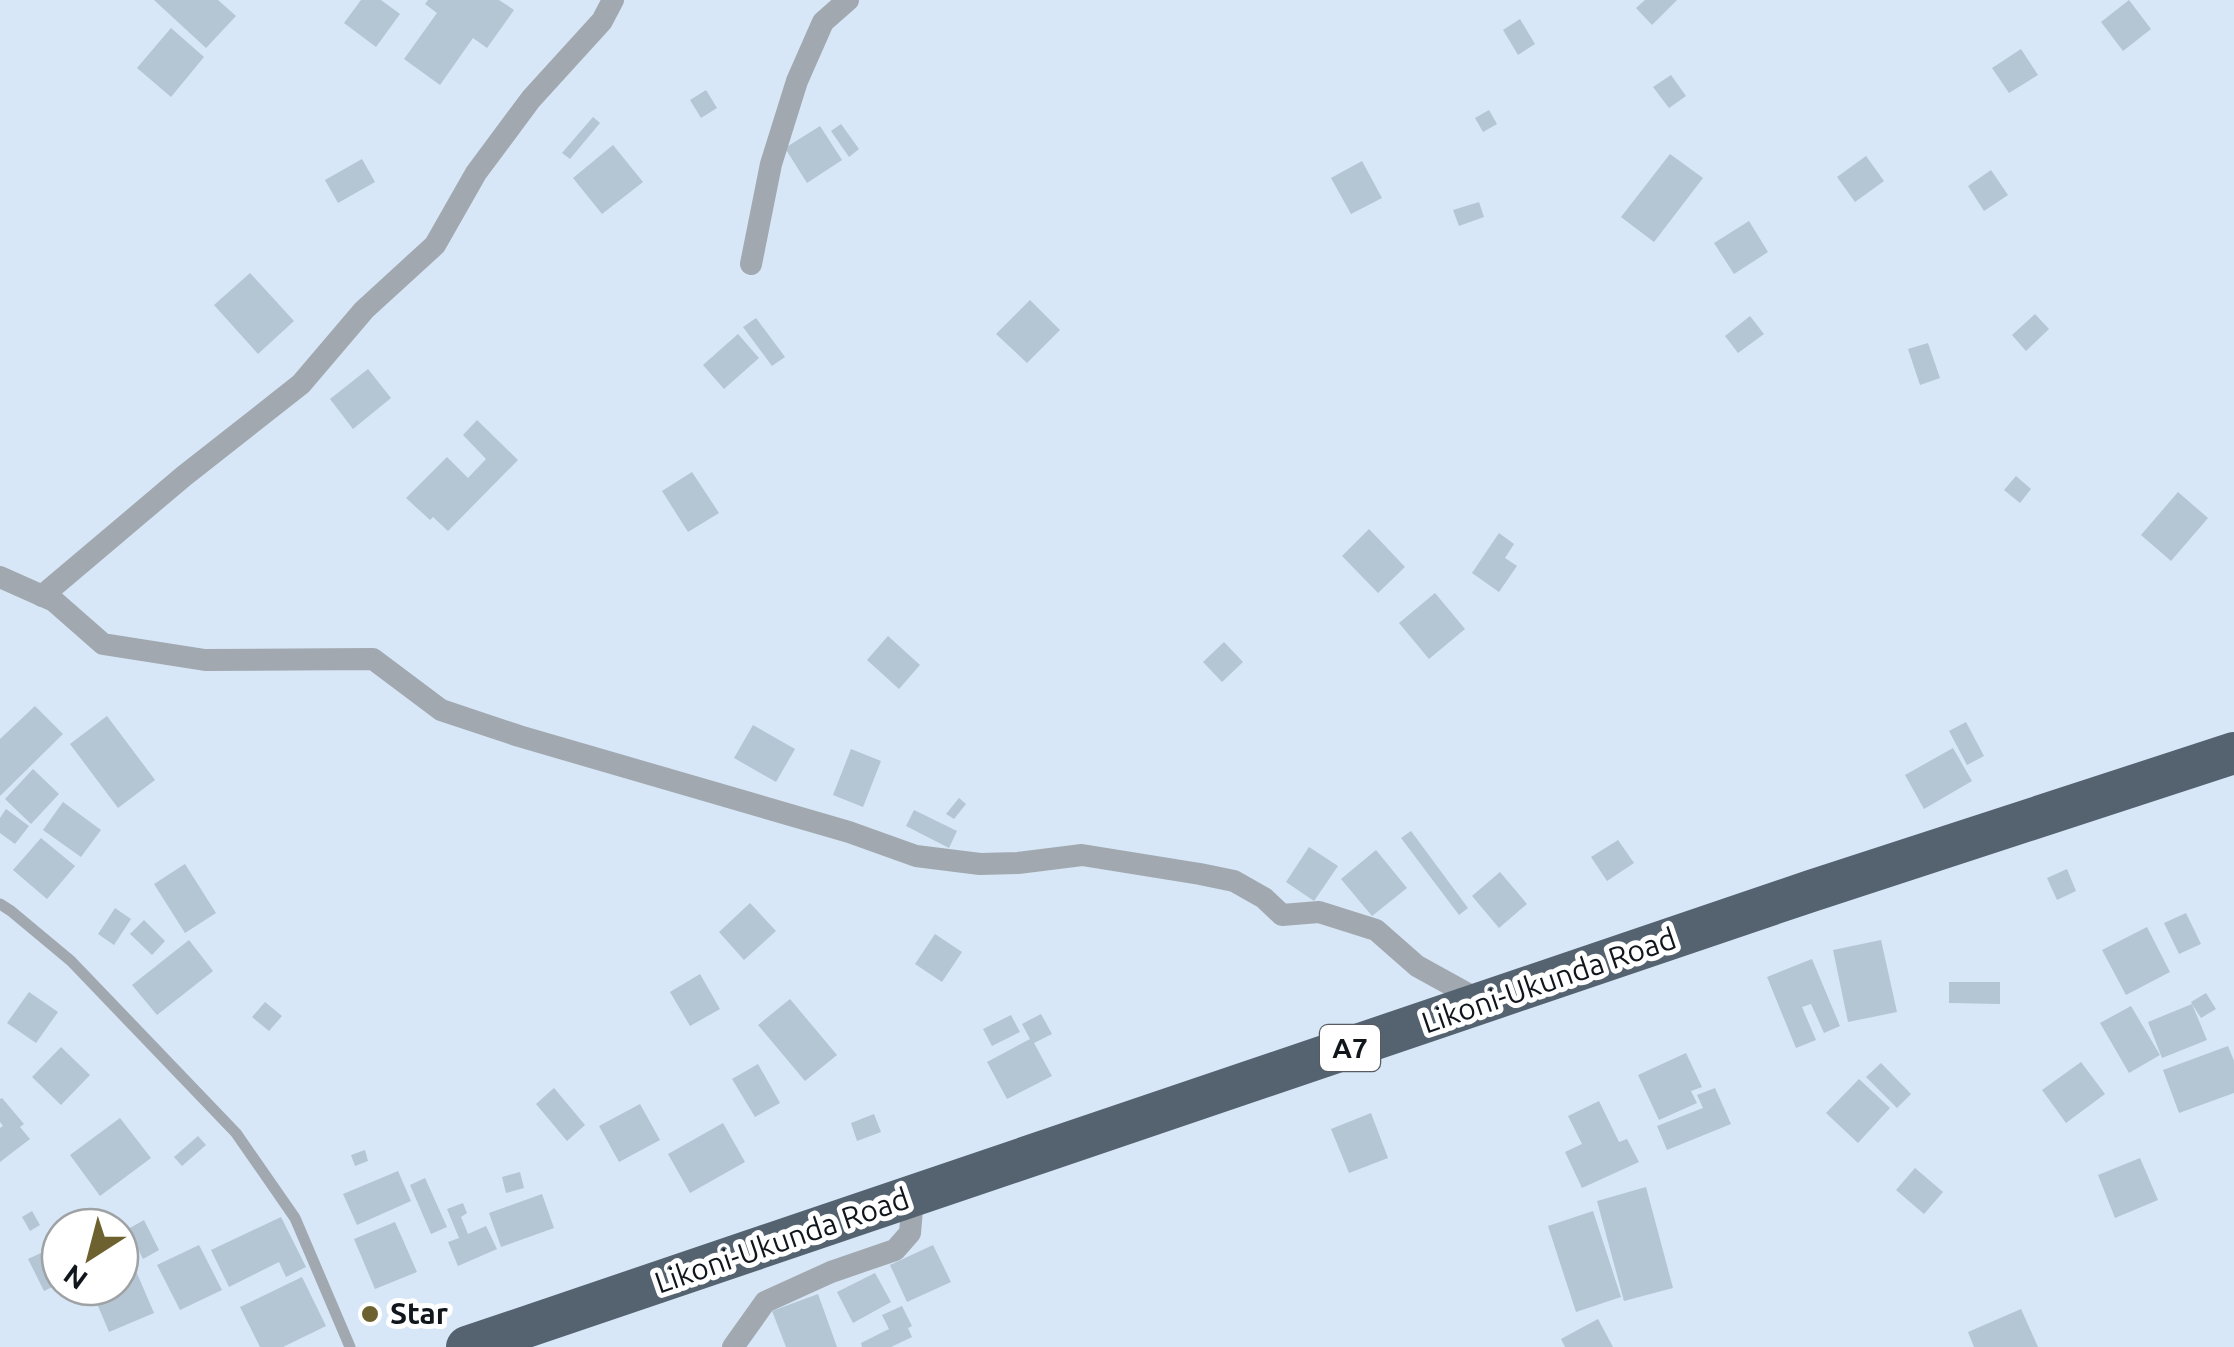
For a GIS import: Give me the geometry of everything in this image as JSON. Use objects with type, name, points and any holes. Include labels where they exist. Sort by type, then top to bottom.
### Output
[{"type":"highway","name":"Likoni-Ukunda Road","points":[[467,1347],[1811,891],[2234,753]]},
{"type":"street","points":[[42,596],[301,384],[364,310],[435,245],[476,174],[531,99],[602,21],[614,0]]},
{"type":"street","points":[[751,264],[771,164],[797,81],[823,22],[848,0]]},
{"type":"street","points":[[0,577],[54,601],[103,644],[206,660],[373,659],[441,710],[849,832],[916,856],[980,864],[1082,855],[1234,881],[1264,898],[1282,915],[1319,912],[1376,930],[1417,966],[1484,1002]]},
{"type":"street","points":[[733,1347],[765,1302],[895,1250],[910,1233],[913,1197]]},
{"type":"lane","points":[[0,904],[71,962],[236,1132],[295,1218],[350,1347]]},
{"type":"building","points":[[154,0],[218,0],[236,16],[206,48]]},
{"type":"building","points":[[361,0],[381,0],[400,14],[376,47],[344,23]]},
{"type":"building","points":[[428,0],[499,0],[514,10],[487,48],[473,38],[440,85],[404,59],[437,13],[425,4]]},
{"type":"building","points":[[1645,0],[1677,0],[1652,25],[1636,8]]},
{"type":"building","points":[[2129,0],[2151,29],[2123,51],[2101,22]]},
{"type":"building","points":[[1520,19],[1535,44],[1518,55],[1503,30]]},
{"type":"building","points":[[171,28],[204,57],[171,97],[137,68]]},
{"type":"building","points":[[2021,49],[2038,75],[2009,93],[1992,68]]},
{"type":"building","points":[[1671,75],[1686,96],[1669,108],[1653,87]]},
{"type":"building","points":[[706,90],[717,108],[701,118],[690,100]]},
{"type":"building","points":[[1489,110],[1497,124],[1483,132],[1475,118]]},
{"type":"building","points":[[593,117],[600,123],[570,159],[562,153]]},
{"type":"building","points":[[841,124],[859,149],[849,157],[831,131]]},
{"type":"building","points":[[820,126],[842,160],[807,183],[785,148]]},
{"type":"building","points":[[613,145],[643,182],[602,214],[573,178]]},
{"type":"building","points":[[1670,154],[1703,178],[1654,242],[1621,217]]},
{"type":"building","points":[[1866,156],[1884,181],[1855,202],[1837,177]]},
{"type":"building","points":[[362,159],[375,182],[338,203],[325,180]]},
{"type":"building","points":[[1362,161],[1382,198],[1351,214],[1331,178]]},
{"type":"building","points":[[1991,170],[2008,195],[1984,211],[1968,186]]},
{"type":"building","points":[[1479,202],[1484,217],[1459,226],[1453,210]]},
{"type":"building","points":[[1749,221],[1768,252],[1734,274],[1714,243]]},
{"type":"building","points":[[250,273],[294,321],[258,354],[214,305]]},
{"type":"building","points":[[1030,300],[1060,330],[1027,363],[996,334]]},
{"type":"building","points":[[2035,314],[2049,329],[2026,351],[2012,335]]},
{"type":"building","points":[[1750,316],[1764,334],[1738,353],[1725,336]]},
{"type":"building","points":[[756,318],[785,357],[772,366],[743,327]]},
{"type":"building","points":[[738,334],[759,358],[724,389],[703,365]]},
{"type":"building","points":[[1928,343],[1940,378],[1920,385],[1908,349]]},
{"type":"building","points":[[368,369],[391,398],[353,429],[330,399]]},
{"type":"building","points":[[477,420],[518,460],[448,531],[406,498],[447,457],[468,478],[486,459],[463,435]]},
{"type":"building","points":[[692,472],[719,513],[688,532],[662,491]]},
{"type":"building","points":[[2016,476],[2031,489],[2020,503],[2004,490]]},
{"type":"building","points":[[2178,492],[2208,518],[2171,561],[2141,535]]},
{"type":"building","points":[[1369,529],[1405,567],[1378,593],[1342,556]]},
{"type":"building","points":[[1499,533],[1514,544],[1505,558],[1517,566],[1499,592],[1472,573]]},
{"type":"building","points":[[1435,593],[1465,629],[1429,659],[1399,623]]},
{"type":"building","points":[[888,636],[920,665],[899,689],[867,660]]},
{"type":"building","points":[[1224,642],[1243,662],[1222,682],[1203,662]]},
{"type":"building","points":[[35,706],[63,734],[0,796],[0,739]]},
{"type":"building","points":[[107,716],[155,780],[118,808],[70,744]]},
{"type":"building","points":[[1966,722],[1984,756],[1967,765],[1949,731]]},
{"type":"building","points":[[753,725],[795,749],[776,782],[734,758]]},
{"type":"building","points":[[1953,748],[1972,781],[1924,809],[1905,775]]},
{"type":"building","points":[[851,749],[881,761],[863,807],[833,795]]},
{"type":"building","points":[[33,769],[59,794],[31,824],[5,799]]},
{"type":"building","points":[[959,798],[966,804],[954,819],[946,814]]},
{"type":"building","points":[[63,802],[101,830],[81,857],[43,830]]},
{"type":"building","points":[[6,809],[29,826],[15,844],[0,833],[0,818]]},
{"type":"building","points":[[914,810],[957,831],[949,848],[906,826]]},
{"type":"building","points":[[1411,831],[1468,908],[1459,915],[1401,838]]},
{"type":"building","points":[[41,838],[75,866],[47,899],[13,870]]},
{"type":"building","points":[[1618,840],[1634,863],[1607,881],[1591,857]]},
{"type":"building","points":[[1309,847],[1338,866],[1314,901],[1286,882]]},
{"type":"building","points":[[1376,850],[1407,888],[1372,916],[1341,879]]},
{"type":"building","points":[[185,864],[216,913],[185,933],[154,884]]},
{"type":"building","points":[[2067,869],[2076,891],[2057,900],[2047,878]]},
{"type":"building","points":[[1500,872],[1527,904],[1499,928],[1472,896]]},
{"type":"building","points":[[750,903],[776,931],[744,960],[719,932]]},
{"type":"building","points":[[115,908],[131,919],[114,945],[98,934]]},
{"type":"building","points":[[2186,913],[2201,944],[2179,954],[2164,923]]},
{"type":"building","points":[[144,920],[165,941],[152,955],[130,934]]},
{"type":"building","points":[[2147,927],[2170,972],[2126,995],[2102,950]]},
{"type":"building","points":[[935,934],[962,952],[942,982],[915,964]]},
{"type":"building","points":[[189,940],[213,971],[157,1015],[132,985]]},
{"type":"building","points":[[1881,940],[1897,1012],[1848,1022],[1833,950]]},
{"type":"building","points":[[1812,959],[1840,1026],[1824,1033],[1811,1004],[1802,1007],[1816,1040],[1796,1048],[1767,977]]},
{"type":"building","points":[[700,974],[720,1009],[690,1026],[670,992]]},
{"type":"building","points":[[1949,982],[2000,982],[2000,1004],[1949,1003]]},
{"type":"building","points":[[29,992],[58,1012],[36,1043],[7,1023]]},
{"type":"building","points":[[2206,993],[2216,1009],[2201,1018],[2191,1002]]},
{"type":"building","points":[[790,999],[837,1055],[805,1081],[758,1025]]},
{"type":"building","points":[[265,1002],[282,1016],[269,1031],[252,1017]]},
{"type":"building","points":[[2192,1004],[2207,1040],[2162,1058],[2148,1022]]},
{"type":"building","points":[[2131,1006],[2160,1055],[2129,1073],[2100,1023]]},
{"type":"building","points":[[1041,1014],[1052,1034],[1034,1043],[1052,1076],[1007,1099],[987,1062],[1030,1039],[1022,1024]]},
{"type":"building","points":[[1011,1015],[1020,1032],[992,1046],[983,1029]]},
{"type":"building","points":[[2228,1046],[2234,1061],[2234,1093],[2179,1113],[2163,1070]]},
{"type":"building","points":[[61,1047],[90,1075],[61,1105],[32,1077]]},
{"type":"building","points":[[1686,1053],[1702,1087],[1691,1091],[1697,1103],[1659,1120],[1638,1075]]},
{"type":"building","points":[[2081,1062],[2105,1094],[2066,1123],[2042,1090]]},
{"type":"building","points":[[1881,1063],[1911,1094],[1897,1108],[1866,1077]]},
{"type":"building","points":[[758,1064],[780,1103],[755,1117],[732,1079]]},
{"type":"building","points":[[1859,1079],[1890,1108],[1858,1143],[1826,1113]]},
{"type":"building","points":[[554,1088],[585,1125],[567,1141],[536,1104]]},
{"type":"building","points":[[1715,1088],[1731,1124],[1667,1150],[1657,1126],[1703,1108],[1697,1095]]},
{"type":"building","points":[[0,1099],[24,1124],[20,1127],[30,1139],[0,1162]]},
{"type":"building","points":[[1599,1101],[1619,1142],[1627,1139],[1639,1162],[1582,1188],[1565,1152],[1582,1144],[1568,1116]]},
{"type":"building","points":[[640,1104],[660,1140],[619,1162],[599,1126]]},
{"type":"building","points":[[1371,1113],[1388,1158],[1349,1173],[1331,1129]]},
{"type":"building","points":[[874,1114],[881,1132],[857,1141],[851,1123]]},
{"type":"building","points":[[120,1118],[151,1158],[100,1196],[70,1155]]},
{"type":"building","points":[[723,1123],[745,1162],[690,1193],[668,1154]]},
{"type":"building","points":[[198,1136],[206,1145],[182,1166],[174,1157]]},
{"type":"building","points":[[365,1150],[368,1161],[355,1166],[351,1155]]},
{"type":"building","points":[[2140,1158],[2158,1200],[2115,1218],[2098,1175]]},
{"type":"building","points":[[1915,1168],[1943,1192],[1924,1214],[1896,1190]]},
{"type":"building","points":[[398,1171],[411,1201],[357,1225],[343,1194]]},
{"type":"building","points":[[520,1172],[524,1188],[506,1193],[502,1177]]},
{"type":"building","points":[[425,1178],[447,1227],[431,1234],[410,1185]]},
{"type":"building","points":[[1646,1187],[1673,1288],[1624,1301],[1597,1201]]},
{"type":"building","points":[[542,1194],[554,1228],[501,1247],[489,1213]]},
{"type":"building","points":[[463,1203],[467,1213],[461,1217],[468,1234],[486,1226],[497,1249],[458,1266],[448,1242],[459,1238],[447,1209]]},
{"type":"building","points":[[32,1211],[40,1225],[30,1231],[22,1217]]},
{"type":"building","points":[[1593,1211],[1621,1297],[1576,1312],[1548,1226]]},
{"type":"building","points":[[281,1217],[306,1267],[286,1277],[279,1262],[229,1287],[211,1250]]},
{"type":"building","points":[[144,1220],[159,1250],[143,1259],[140,1253],[140,1222]]},
{"type":"building","points":[[395,1222],[417,1272],[375,1289],[354,1239]]},
{"type":"building","points":[[199,1245],[222,1290],[180,1310],[157,1265]]},
{"type":"building","points":[[933,1245],[951,1282],[907,1302],[890,1265]]},
{"type":"building","points":[[40,1253],[40,1283],[28,1259]]},
{"type":"building","points":[[875,1273],[891,1302],[853,1323],[837,1292]]},
{"type":"building","points":[[302,1277],[326,1326],[283,1347],[260,1347],[240,1307]]},
{"type":"building","points":[[140,1280],[154,1313],[109,1332],[98,1307],[140,1307]]},
{"type":"building","points":[[818,1294],[837,1347],[786,1347],[772,1311]]},
{"type":"building","points":[[902,1306],[912,1326],[908,1328],[912,1337],[891,1347],[862,1347],[861,1343],[889,1329],[882,1315]]},
{"type":"building","points":[[2021,1309],[2038,1347],[1974,1347],[1968,1332]]},
{"type":"building","points":[[1598,1319],[1613,1347],[1565,1347],[1561,1339]]},
{"type":"place","name":"Star","points":[[370,1314]]}]
